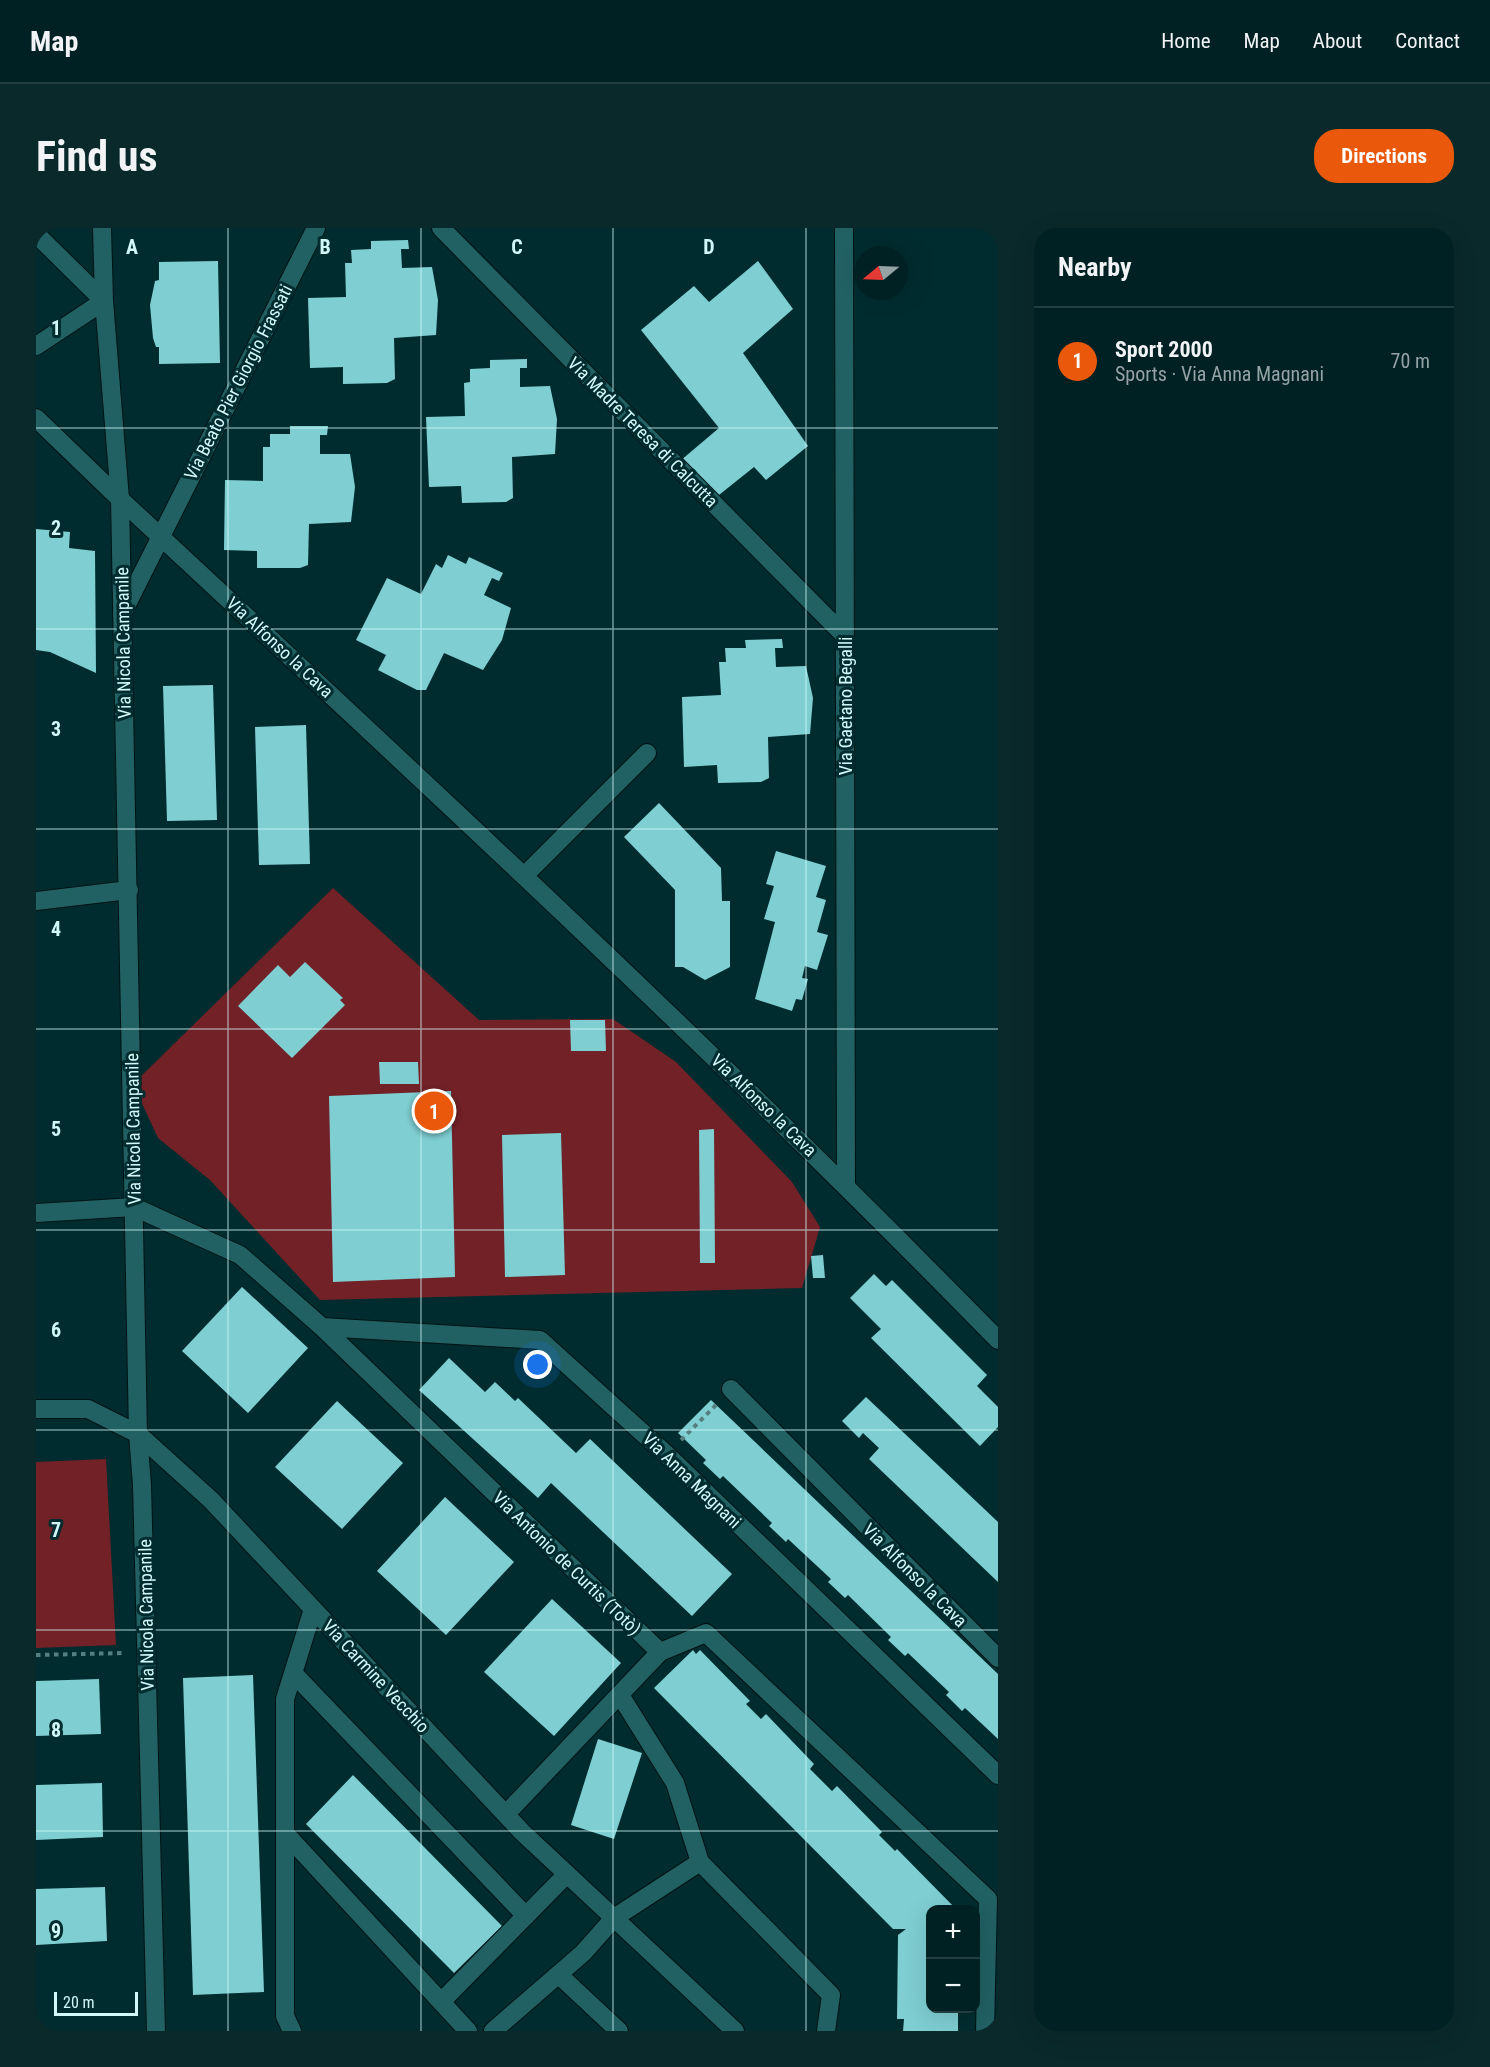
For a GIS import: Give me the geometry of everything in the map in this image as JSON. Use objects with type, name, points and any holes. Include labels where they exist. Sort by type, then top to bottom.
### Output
[{"type":"street","name":"Via Nicola Campanile","points":[[102,228],[104,301],[120,499],[138,1434],[142,1485],[156,2031]]},
{"type":"street","name":"Via Beato Pier Giorgio Frassati","points":[[122,614],[159,536],[316,228]]},
{"type":"street","name":"Via Madre Teresa di Calcutta","points":[[441,228],[844,636]]},
{"type":"street","name":"Via Gaetano Begalli","points":[[844,228],[846,1185]]},
{"type":"street","points":[[36,234],[104,301],[36,346]]},
{"type":"street","name":"Via Alfonso la Cava","points":[[36,418],[159,536],[525,875],[846,1185],[998,1340]]},
{"type":"street","points":[[525,875],[647,753]]},
{"type":"street","points":[[36,901],[129,890]]},
{"type":"street","points":[[36,1213],[134,1207]]},
{"type":"street","name":"Via Antonio de Curtis (Totò)","points":[[134,1207],[240,1255],[322,1327],[660,1652]]},
{"type":"street","name":"Via Anna Magnani","points":[[322,1327],[540,1341],[668,1455],[998,1775]]},
{"type":"street","name":"Via Alfonso la Cava","points":[[731,1389],[998,1658]]},
{"type":"street","name":"Via Carmine Vecchio","points":[[36,1409],[88,1409],[138,1434],[211,1500],[506,1814],[735,2031]]},
{"type":"street","points":[[291,2031],[285,2016],[285,1699],[313,1608]]},
{"type":"street","points":[[506,1814],[660,1652],[706,1633],[993,1894],[985,2031]]},
{"type":"street","points":[[293,1673],[526,1916]]},
{"type":"street","points":[[620,1695],[675,1783],[700,1862],[831,1995],[826,2031]]},
{"type":"street","points":[[285,1833],[468,2031]]},
{"type":"street","points":[[494,2031],[559,1975],[614,1918],[700,1862]]},
{"type":"street","points":[[441,2002],[567,1874]]},
{"type":"street","points":[[559,1975],[619,2031]]},
{"type":"path","points":[[668,1455],[731,1389]]},
{"type":"path","points":[[36,1655],[147,1653]]},
{"type":"shaded area","points":[[333,888],[479,1020],[613,1019],[676,1062],[792,1182],[820,1227],[802,1288],[320,1300],[210,1180],[158,1138],[133,1084]]},
{"type":"shaded area","points":[[106,1459],[116,1645],[36,1648],[36,1462]]},
{"type":"building","points":[[408,240],[409,249],[401,249],[402,268],[432,267],[438,300],[436,335],[394,338],[395,379],[387,383],[343,384],[343,367],[310,368],[308,298],[346,297],[345,263],[352,263],[351,250],[371,249],[371,241]]},
{"type":"building","points":[[218,261],[220,363],[159,364],[159,347],[156,347],[153,338],[150,305],[155,281],[159,280],[159,262]]},
{"type":"building","points":[[758,261],[793,309],[743,353],[808,446],[766,480],[754,467],[714,499],[680,461],[719,428],[641,330],[694,286],[709,302]]},
{"type":"building","points":[[527,359],[527,368],[520,368],[520,387],[550,386],[557,419],[555,454],[512,457],[513,498],[506,502],[462,503],[461,486],[429,487],[426,417],[465,416],[464,383],[470,382],[470,369],[490,368],[490,360]]},
{"type":"building","points":[[290,426],[328,426],[327,435],[320,435],[320,454],[350,454],[355,487],[351,522],[309,524],[308,565],[300,568],[257,568],[257,551],[224,550],[225,480],[263,481],[263,447],[270,447],[270,434],[290,434]]},
{"type":"building","points":[[36,529],[70,532],[69,548],[95,551],[96,673],[50,652],[36,650]]},
{"type":"building","points":[[448,555],[466,564],[469,557],[503,573],[499,581],[492,578],[484,595],[511,608],[502,640],[483,670],[444,653],[426,690],[417,690],[378,670],[386,655],[356,640],[387,578],[421,594],[436,564],[442,568]]},
{"type":"building","points":[[782,639],[783,648],[775,648],[776,667],[806,666],[813,698],[810,734],[768,737],[769,778],[761,782],[718,783],[717,765],[684,767],[682,697],[721,695],[719,662],[726,662],[725,648],[746,648],[745,640]]},
{"type":"building","points":[[213,685],[217,820],[167,821],[163,686]]},
{"type":"building","points":[[306,725],[310,864],[259,865],[255,727]]},
{"type":"building","points":[[659,803],[721,868],[722,901],[730,901],[730,967],[705,980],[683,967],[675,967],[675,890],[624,837]]},
{"type":"building","points":[[776,851],[826,866],[816,897],[826,900],[817,932],[828,935],[817,970],[805,966],[802,978],[808,979],[802,1000],[796,999],[792,1011],[755,999],[775,922],[764,919],[774,886],[766,884]]},
{"type":"building","points":[[305,962],[343,998],[340,1000],[345,1005],[292,1058],[238,1006],[278,965],[290,977]]},
{"type":"building","points":[[570,1020],[605,1020],[606,1051],[571,1051]]},
{"type":"building","points":[[379,1062],[418,1062],[419,1084],[380,1084]]},
{"type":"building","points":[[451,1091],[455,1277],[333,1282],[329,1096]]},
{"type":"building","points":[[714,1129],[715,1263],[700,1263],[699,1130]]},
{"type":"building","points":[[561,1133],[565,1275],[505,1277],[502,1135]]},
{"type":"building","points":[[823,1255],[825,1278],[813,1278],[811,1256]]},
{"type":"building","points":[[874,1274],[886,1286],[892,1280],[987,1375],[977,1386],[998,1407],[998,1427],[980,1446],[871,1338],[881,1329],[850,1298]]},
{"type":"building","points":[[242,1287],[308,1348],[248,1413],[182,1351]]},
{"type":"building","points":[[449,1358],[485,1392],[495,1382],[515,1401],[518,1398],[576,1453],[590,1439],[732,1574],[692,1616],[551,1483],[538,1498],[419,1390]]},
{"type":"building","points":[[866,1397],[998,1522],[998,1582],[869,1459],[879,1448],[863,1433],[859,1438],[842,1421]]},
{"type":"building","points":[[711,1400],[998,1674],[998,1739],[965,1708],[962,1711],[946,1695],[949,1692],[908,1653],[905,1656],[888,1640],[891,1637],[848,1595],[845,1598],[828,1582],[831,1579],[788,1539],[786,1542],[769,1526],[772,1523],[723,1476],[720,1479],[703,1463],[706,1460],[678,1433]]},
{"type":"building","points":[[337,1401],[403,1463],[342,1529],[275,1467]]},
{"type":"building","points":[[445,1497],[514,1562],[446,1635],[377,1571]]},
{"type":"building","points":[[552,1599],[621,1663],[554,1736],[484,1672]]},
{"type":"building","points":[[693,1650],[696,1654],[700,1650],[750,1701],[746,1704],[761,1719],[766,1714],[814,1764],[810,1769],[832,1791],[837,1786],[882,1832],[879,1835],[895,1851],[897,1849],[952,1905],[926,1905],[926,2013],[958,2013],[958,2031],[903,2031],[904,2019],[897,2019],[898,1935],[906,1929],[893,1929],[654,1688]]},
{"type":"building","points":[[253,1675],[264,1992],[193,1995],[183,1678]]},
{"type":"building","points":[[99,1679],[101,1734],[36,1736],[36,1681]]},
{"type":"building","points":[[598,1739],[642,1753],[614,1839],[571,1825]]},
{"type":"building","points":[[353,1775],[502,1926],[454,1973],[306,1824]]},
{"type":"building","points":[[102,1783],[103,1837],[36,1840],[36,1785]]},
{"type":"building","points":[[105,1887],[107,1941],[36,1945],[36,1889]]},
{"type":"place","name":"Sport 2000","points":[[434,1111]]}]
